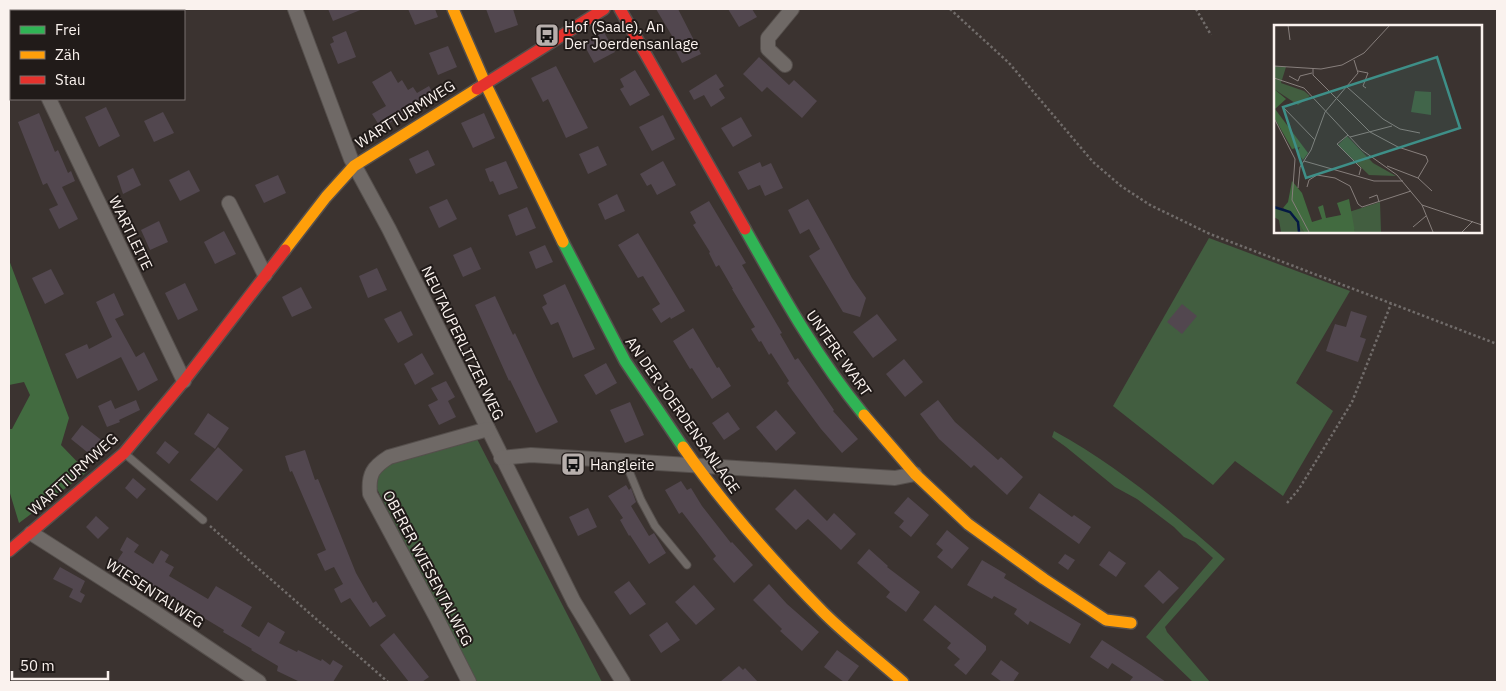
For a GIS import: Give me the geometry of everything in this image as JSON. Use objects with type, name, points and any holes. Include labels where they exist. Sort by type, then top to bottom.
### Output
[{"type":"street","name":"NEUTAUPERLITZER WEG","points":[[295,9],[354,166],[389,229],[574,602],[623,682]]},
{"type":"street","name":"AN DER JOERDENSANLAGE","points":[[452,9],[485,83],[585,287],[625,361],[696,464],[753,537],[824,613],[903,682]]},
{"type":"street","name":"UNTERE WART","points":[[620,9],[793,314],[846,393],[915,474],[968,524],[1044,580],[1106,620],[1131,623]]},
{"type":"street","points":[[785,65],[768,49],[768,38],[792,9]]},
{"type":"street","name":"WARTTURMWEG","points":[[9,551],[124,453],[184,381],[326,197],[354,166],[596,11]]},
{"type":"street","name":"WARTLEITE","points":[[49,100],[184,381]]},
{"type":"street","points":[[229,203],[265,275]]},
{"type":"street","name":"OBERER WIESENTALWEG","points":[[469,682],[370,494],[368,481],[380,462],[389,457],[488,429]]},
{"type":"street","points":[[502,458],[531,455],[895,478],[915,474]]},
{"type":"street","name":"WIESENTALWEG","points":[[31,534],[147,607],[259,682]]},
{"type":"lane","points":[[124,453],[203,520]]},
{"type":"lane","points":[[625,460],[640,500],[656,526],[686,565]]},
{"type":"path","points":[[950,9],[1008,63],[1093,162],[1121,186],[1150,205],[1210,234],[1497,344]]},
{"type":"path","points":[[1196,9],[1211,35]]},
{"type":"path","points":[[1287,503],[1299,489],[1352,402],[1391,304]]},
{"type":"path","points":[[203,520],[388,682]]},
{"type":"green space","points":[[1209,238],[1350,291],[1296,383],[1333,411],[1283,496],[1235,461],[1213,485],[1113,406]]},
{"type":"green space","points":[[9,260],[69,418],[61,445],[87,472],[19,523],[9,490],[9,429],[12,429],[30,395],[24,382],[9,385]]},
{"type":"green space","points":[[1054,431],[1122,474],[1185,524],[1225,559],[1165,627],[1167,632],[1210,682],[1193,682],[1146,637],[1213,558],[1195,542],[1184,537],[1137,499],[1115,487],[1052,437]]},
{"type":"green space","points":[[476,437],[602,682],[477,682],[377,489],[374,480],[382,463]]},
{"type":"building","points":[[328,9],[363,9],[333,21]]},
{"type":"building","points":[[408,9],[435,9],[438,17],[415,25]]},
{"type":"building","points":[[486,9],[513,9],[518,25],[495,33]]},
{"type":"building","points":[[656,9],[678,9],[701,54],[682,63],[672,43],[675,41]]},
{"type":"building","points":[[728,9],[752,9],[757,17],[739,27]]},
{"type":"building","points":[[346,31],[356,57],[338,64],[330,44],[334,42],[332,37]]},
{"type":"building","points":[[604,32],[615,52],[594,63],[583,43]]},
{"type":"building","points":[[448,46],[457,67],[438,75],[429,53]]},
{"type":"building","points":[[759,57],[789,85],[794,80],[817,101],[802,118],[767,87],[762,92],[743,74]]},
{"type":"building","points":[[556,66],[588,128],[566,138],[548,99],[543,102],[531,78]]},
{"type":"building","points":[[635,70],[650,95],[630,106],[620,89],[624,87],[620,79]]},
{"type":"building","points":[[391,71],[398,83],[402,80],[408,90],[413,87],[417,93],[429,86],[435,97],[381,128],[372,114],[386,106],[372,82]]},
{"type":"building","points":[[716,74],[724,86],[719,89],[725,98],[711,107],[704,95],[694,100],[689,91]]},
{"type":"building","points":[[106,107],[120,136],[99,147],[85,117]]},
{"type":"building","points":[[163,112],[174,133],[154,142],[144,121]]},
{"type":"building","points":[[39,113],[55,152],[58,150],[68,173],[71,171],[75,181],[62,187],[78,219],[59,229],[49,209],[58,205],[47,183],[43,185],[18,122]]},
{"type":"building","points":[[484,113],[495,138],[473,148],[461,123]]},
{"type":"building","points":[[663,115],[675,139],[652,151],[639,127]]},
{"type":"building","points":[[741,117],[752,136],[733,147],[721,128]]},
{"type":"building","points":[[598,146],[607,165],[588,174],[579,154]]},
{"type":"building","points":[[428,150],[435,165],[416,174],[409,159]]},
{"type":"building","points":[[506,161],[518,188],[499,195],[493,181],[490,182],[485,169]]},
{"type":"building","points":[[663,161],[676,185],[657,195],[651,184],[647,186],[640,174]]},
{"type":"building","points":[[760,162],[762,167],[771,163],[783,188],[765,196],[760,185],[748,190],[738,172]]},
{"type":"building","points":[[133,168],[141,185],[123,194],[117,176]]},
{"type":"building","points":[[189,170],[200,191],[180,201],[169,180]]},
{"type":"building","points":[[278,175],[286,193],[264,203],[255,185]]},
{"type":"building","points":[[617,194],[625,211],[605,220],[598,204]]},
{"type":"building","points":[[447,199],[457,219],[439,228],[429,207]]},
{"type":"building","points":[[808,199],[852,278],[866,298],[860,317],[843,312],[809,256],[820,249],[809,229],[800,234],[788,210]]},
{"type":"building","points":[[709,201],[746,263],[742,265],[782,333],[780,334],[795,360],[798,358],[833,411],[858,439],[842,453],[821,429],[787,383],[789,381],[771,353],[769,355],[761,341],[759,342],[751,329],[755,327],[719,265],[716,267],[710,252],[693,225],[696,223],[690,212]]},
{"type":"building","points":[[527,207],[536,228],[516,236],[508,215]]},
{"type":"building","points":[[159,221],[168,242],[150,250],[141,230]]},
{"type":"building","points":[[224,231],[236,254],[215,264],[204,242]]},
{"type":"building","points":[[638,233],[685,311],[661,323],[652,309],[660,304],[643,276],[638,278],[618,245]]},
{"type":"building","points":[[545,245],[553,262],[536,269],[529,252]]},
{"type":"building","points":[[471,247],[481,269],[463,277],[453,255]]},
{"type":"building","points":[[377,268],[387,290],[368,298],[359,276]]},
{"type":"building","points":[[51,269],[64,294],[45,304],[32,278]]},
{"type":"building","points":[[185,283],[198,310],[178,320],[165,293]]},
{"type":"building","points":[[565,284],[595,349],[573,358],[558,322],[551,325],[542,307],[547,304],[543,295]]},
{"type":"building","points":[[301,287],[312,308],[292,317],[282,297]]},
{"type":"building","points":[[114,293],[124,315],[115,319],[136,357],[144,352],[158,380],[138,391],[121,357],[77,379],[65,354],[87,344],[89,349],[112,337],[96,302]]},
{"type":"building","points":[[495,296],[558,422],[536,433],[509,381],[475,305]]},
{"type":"building","points":[[1182,304],[1197,316],[1182,334],[1167,322]]},
{"type":"building","points":[[401,311],[413,335],[398,343],[384,319]]},
{"type":"building","points":[[1351,311],[1367,316],[1360,337],[1366,339],[1358,362],[1326,351],[1335,324],[1346,327]]},
{"type":"building","points":[[877,314],[897,340],[873,358],[853,332]]},
{"type":"building","points":[[693,328],[717,368],[719,367],[731,386],[712,399],[692,368],[690,369],[673,341]]},
{"type":"building","points":[[422,353],[434,374],[415,385],[404,364]]},
{"type":"building","points":[[904,359],[923,382],[905,397],[886,374]]},
{"type":"building","points":[[606,363],[617,383],[596,395],[584,375]]},
{"type":"building","points":[[446,381],[455,397],[448,401],[456,417],[439,425],[428,405],[438,400],[431,388]]},
{"type":"building","points":[[111,400],[115,409],[136,400],[140,410],[119,420],[120,422],[107,427],[98,406]]},
{"type":"building","points":[[938,400],[955,422],[998,460],[1001,457],[1023,477],[1007,495],[974,465],[971,468],[939,439],[920,414]]},
{"type":"building","points":[[630,402],[644,435],[625,443],[610,410]]},
{"type":"building","points":[[776,410],[796,433],[776,451],[756,427]]},
{"type":"building","points":[[728,412],[740,429],[724,440],[712,423]]},
{"type":"building","points":[[208,413],[229,428],[215,449],[194,434]]},
{"type":"building","points":[[82,425],[104,442],[92,456],[71,439]]},
{"type":"building","points":[[165,441],[179,452],[169,464],[156,453]]},
{"type":"building","points":[[218,447],[243,470],[217,501],[190,480]]},
{"type":"building","points":[[305,450],[315,480],[318,479],[356,573],[373,603],[376,601],[386,616],[370,627],[350,598],[341,603],[334,589],[343,584],[334,567],[325,571],[317,554],[326,550],[292,471],[290,472],[285,456]]},
{"type":"building","points":[[133,478],[146,489],[137,499],[125,488]]},
{"type":"building","points":[[681,481],[687,490],[691,488],[702,506],[731,543],[753,565],[734,583],[713,559],[716,556],[682,512],[679,514],[665,490]]},
{"type":"building","points":[[626,485],[629,490],[631,488],[636,502],[631,506],[649,536],[654,533],[666,553],[649,564],[629,536],[620,520],[623,518],[608,496]]},
{"type":"building","points":[[795,489],[827,521],[834,513],[856,534],[841,550],[808,519],[796,530],[775,509]]},
{"type":"building","points":[[1039,493],[1072,517],[1074,515],[1091,527],[1079,544],[1029,508]]},
{"type":"building","points":[[908,497],[929,515],[911,537],[899,527],[904,521],[894,513]]},
{"type":"building","points":[[588,508],[597,527],[578,536],[569,517]]},
{"type":"building","points":[[96,516],[109,528],[98,539],[86,527]]},
{"type":"building","points":[[947,530],[969,548],[952,569],[937,557],[943,550],[936,544]]},
{"type":"building","points":[[127,537],[139,545],[134,552],[153,564],[161,550],[169,555],[165,562],[174,567],[169,576],[208,599],[216,586],[252,607],[241,626],[259,637],[268,622],[285,632],[279,643],[321,661],[322,659],[330,665],[333,660],[343,666],[333,682],[300,682],[277,671],[278,666],[223,632],[224,630],[199,615],[200,613],[115,564],[123,552],[120,550]]},
{"type":"building","points":[[869,549],[887,567],[920,592],[906,612],[886,597],[890,592],[857,563]]},
{"type":"building","points":[[1109,551],[1126,563],[1116,577],[1099,565]]},
{"type":"building","points":[[1065,554],[1075,560],[1068,570],[1058,563]]},
{"type":"building","points":[[982,560],[1006,574],[1004,578],[1081,624],[1070,644],[1030,621],[1028,625],[1014,614],[1017,609],[994,596],[992,599],[967,585]]},
{"type":"building","points":[[60,567],[85,581],[80,592],[85,595],[81,603],[69,597],[73,589],[53,579]]},
{"type":"building","points":[[1159,570],[1179,588],[1163,604],[1144,586]]},
{"type":"building","points":[[629,581],[646,604],[630,615],[614,592]]},
{"type":"building","points":[[769,584],[787,604],[819,632],[802,651],[780,631],[782,629],[753,600]]},
{"type":"building","points":[[694,585],[715,609],[696,625],[675,602]]},
{"type":"building","points":[[935,605],[986,646],[986,650],[966,675],[954,665],[960,659],[947,648],[951,643],[923,620]]},
{"type":"building","points":[[667,622],[680,640],[661,653],[649,635]]},
{"type":"building","points":[[394,633],[429,677],[422,682],[409,682],[380,645]]},
{"type":"building","points":[[1102,640],[1166,682],[1129,682],[1133,677],[1112,663],[1108,669],[1090,657]]},
{"type":"building","points":[[837,650],[859,666],[847,682],[844,682],[824,667]]},
{"type":"building","points":[[1001,660],[1019,673],[1013,682],[1002,682],[991,674]]},
{"type":"building","points":[[739,666],[743,670],[745,668],[758,682],[720,682]]},
{"type":"traffic: fast","points":[[745,229],[815,348],[864,415]]},
{"type":"traffic: fast","points":[[563,242],[625,361],[683,447]]},
{"type":"traffic: slow","points":[[453,9],[485,83],[563,242]]},
{"type":"traffic: slow","points":[[285,250],[326,197],[354,166],[477,89]]},
{"type":"traffic: slow","points":[[864,415],[915,474],[968,524],[1044,579],[1106,620],[1131,623]]},
{"type":"traffic: slow","points":[[683,447],[732,512],[786,573],[823,612],[903,682]]},
{"type":"traffic: jam","points":[[477,89],[604,9]]},
{"type":"traffic: jam","points":[[620,9],[745,229]]},
{"type":"traffic: jam","points":[[9,551],[124,453],[184,381],[285,250]]},
{"type":"place","name":"Hof (Saale), An Der Joerdensanlage","points":[[547,35]]},
{"type":"place","name":"Hangleite","points":[[573,464]]}]
